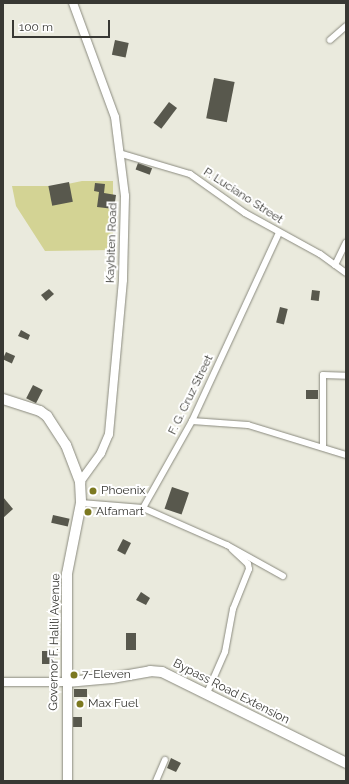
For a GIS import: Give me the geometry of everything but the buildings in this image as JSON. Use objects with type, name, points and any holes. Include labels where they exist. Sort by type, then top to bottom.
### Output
[{"type":"main road","name":"Governor F. Halili Avenue","points":[[3,399],[40,411],[47,416],[66,445],[80,482],[81,503],[67,574],[67,781]]},
{"type":"main road","name":"Bypass Road Extension","points":[[67,682],[112,678],[150,670],[162,672],[207,692],[346,762]]},
{"type":"street","name":"Kaybiten Road","points":[[73,3],[115,117],[122,154],[125,196],[123,280],[109,434],[101,453],[80,482]]},
{"type":"street","points":[[330,40],[346,26]]},
{"type":"street","name":"P. Luciano Street","points":[[122,154],[190,174],[245,213],[335,265],[346,273]]},
{"type":"street","name":"F. G. Cruz Street","points":[[143,508],[192,421],[279,233]]},
{"type":"street","points":[[335,265],[346,242]]},
{"type":"street","points":[[323,447],[324,374],[346,376]]},
{"type":"street","points":[[192,421],[248,425],[346,455]]},
{"type":"street","points":[[81,503],[143,508],[231,548],[283,576]]},
{"type":"street","points":[[207,692],[225,652],[233,609],[249,569],[248,564],[231,548]]},
{"type":"street","name":"Bypass Road Extension","points":[[3,682],[67,682]]},
{"type":"street","points":[[156,781],[165,760]]},
{"type":"green space","points":[[82,181],[113,181],[113,250],[45,251],[16,206],[12,186],[58,186]]},
{"type":"place","name":"Phoenix","points":[[93,491]]},
{"type":"place","name":"Alfamart","points":[[88,512]]},
{"type":"place","name":"7-Eleven","points":[[74,675]]},
{"type":"place","name":"Max Fuel","points":[[80,704]]}]
